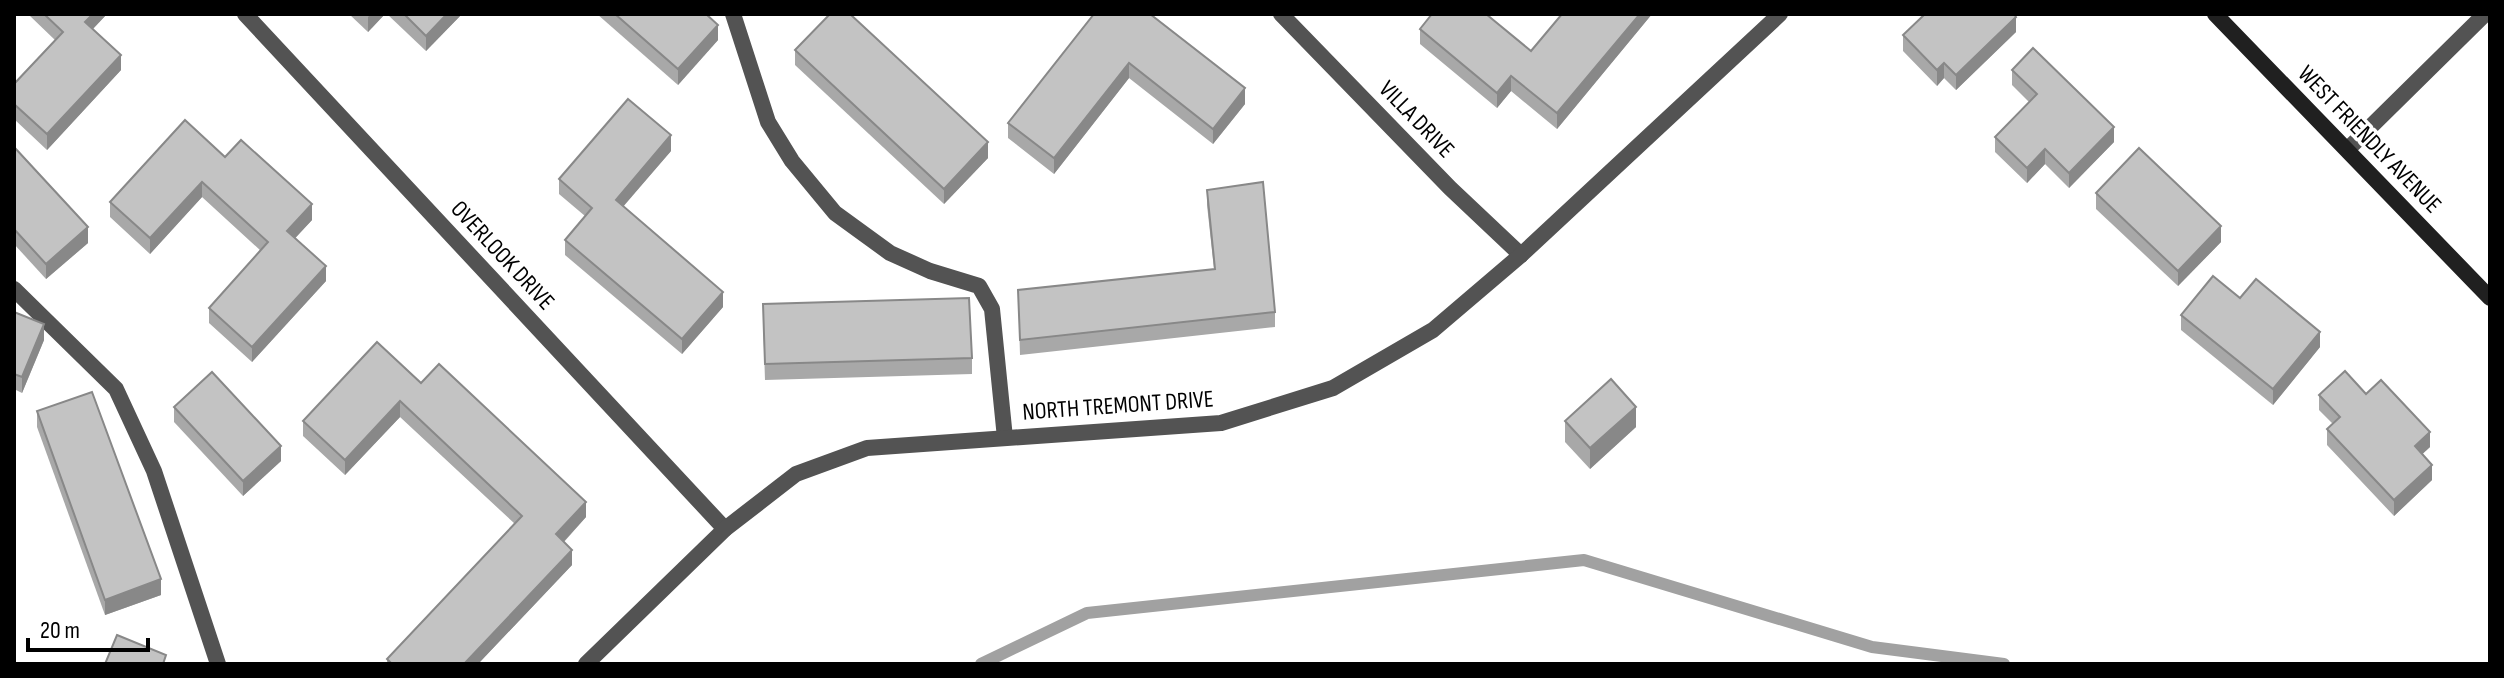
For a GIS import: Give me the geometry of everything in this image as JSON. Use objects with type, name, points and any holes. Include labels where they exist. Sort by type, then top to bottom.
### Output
[{"type":"main road","name":"WEST FRIENDLY AVENUE","points":[[2215,14],[2490,298]]},
{"type":"street","name":"OVERLOOK DRIVE","points":[[245,14],[725,529]]},
{"type":"street","points":[[733,14],[768,122],[792,161],[835,213],[890,253],[930,271],[979,286],[992,309],[1005,438]]},
{"type":"street","name":"VILLA DRIVE","points":[[1281,14],[1450,188],[1521,255]]},
{"type":"street","name":"NORTH TREMONT DRIVE","points":[[586,664],[725,529],[796,474],[867,448],[1221,423],[1333,388],[1433,330],[1521,255],[1780,14]]},
{"type":"street","points":[[2348,149],[2485,14]]},
{"type":"street","points":[[14,289],[116,389],[154,471],[218,664]]},
{"type":"building","points":[[44,14],[93,14],[85,22],[121,55],[47,134],[14,104],[14,84],[63,32]]},
{"type":"building","points":[[404,14],[447,14],[426,36]]},
{"type":"building","points":[[615,14],[706,14],[718,25],[678,69]]},
{"type":"building","points":[[830,14],[850,14],[988,142],[944,189],[795,50]]},
{"type":"building","points":[[1094,14],[1150,14],[1245,88],[1213,129],[1129,63],[1054,158],[1008,123]]},
{"type":"building","points":[[1432,14],[1486,14],[1531,51],[1562,14],[1640,14],[1557,113],[1511,76],[1497,93],[1420,29]]},
{"type":"building","points":[[1925,14],[2014,14],[2016,17],[1956,75],[1944,63],[1937,70],[1903,35]]},
{"type":"building","points":[[2033,48],[2114,127],[2069,173],[2045,149],[2027,168],[1995,137],[2037,94],[2012,70]]},
{"type":"building","points":[[628,99],[671,135],[616,200],[723,292],[682,339],[565,240],[592,208],[559,179]]},
{"type":"building","points":[[185,120],[225,157],[241,140],[312,204],[287,231],[326,266],[252,347],[209,308],[268,242],[202,182],[150,238],[110,202]]},
{"type":"building","points":[[15,148],[88,227],[46,264],[14,229]]},
{"type":"building","points":[[2139,148],[2221,226],[2178,271],[2096,193]]},
{"type":"building","points":[[1263,182],[1275,312],[1020,340],[1018,290],[1215,269],[1207,190]]},
{"type":"building","points":[[2213,276],[2240,298],[2256,279],[2320,332],[2273,389],[2181,315]]},
{"type":"building","points":[[969,298],[972,358],[765,364],[763,304]]},
{"type":"building","points":[[14,312],[44,324],[22,377],[14,374]]},
{"type":"building","points":[[377,342],[421,383],[439,364],[586,502],[556,534],[572,550],[464,664],[392,664],[387,659],[522,516],[400,401],[345,460],[303,421]]},
{"type":"building","points":[[2345,371],[2366,394],[2381,380],[2430,432],[2415,446],[2432,465],[2394,500],[2327,429],[2340,417],[2319,395]]},
{"type":"building","points":[[212,372],[281,446],[243,481],[174,407]]},
{"type":"building","points":[[1611,379],[1636,407],[1590,448],[1565,421]]},
{"type":"building","points":[[92,392],[161,579],[105,600],[37,411]]},
{"type":"building","points":[[117,635],[166,655],[163,664],[105,664]]},
{"type":"waterway","points":[[981,664],[1087,613],[1584,560],[1872,647],[2004,664]]}]
